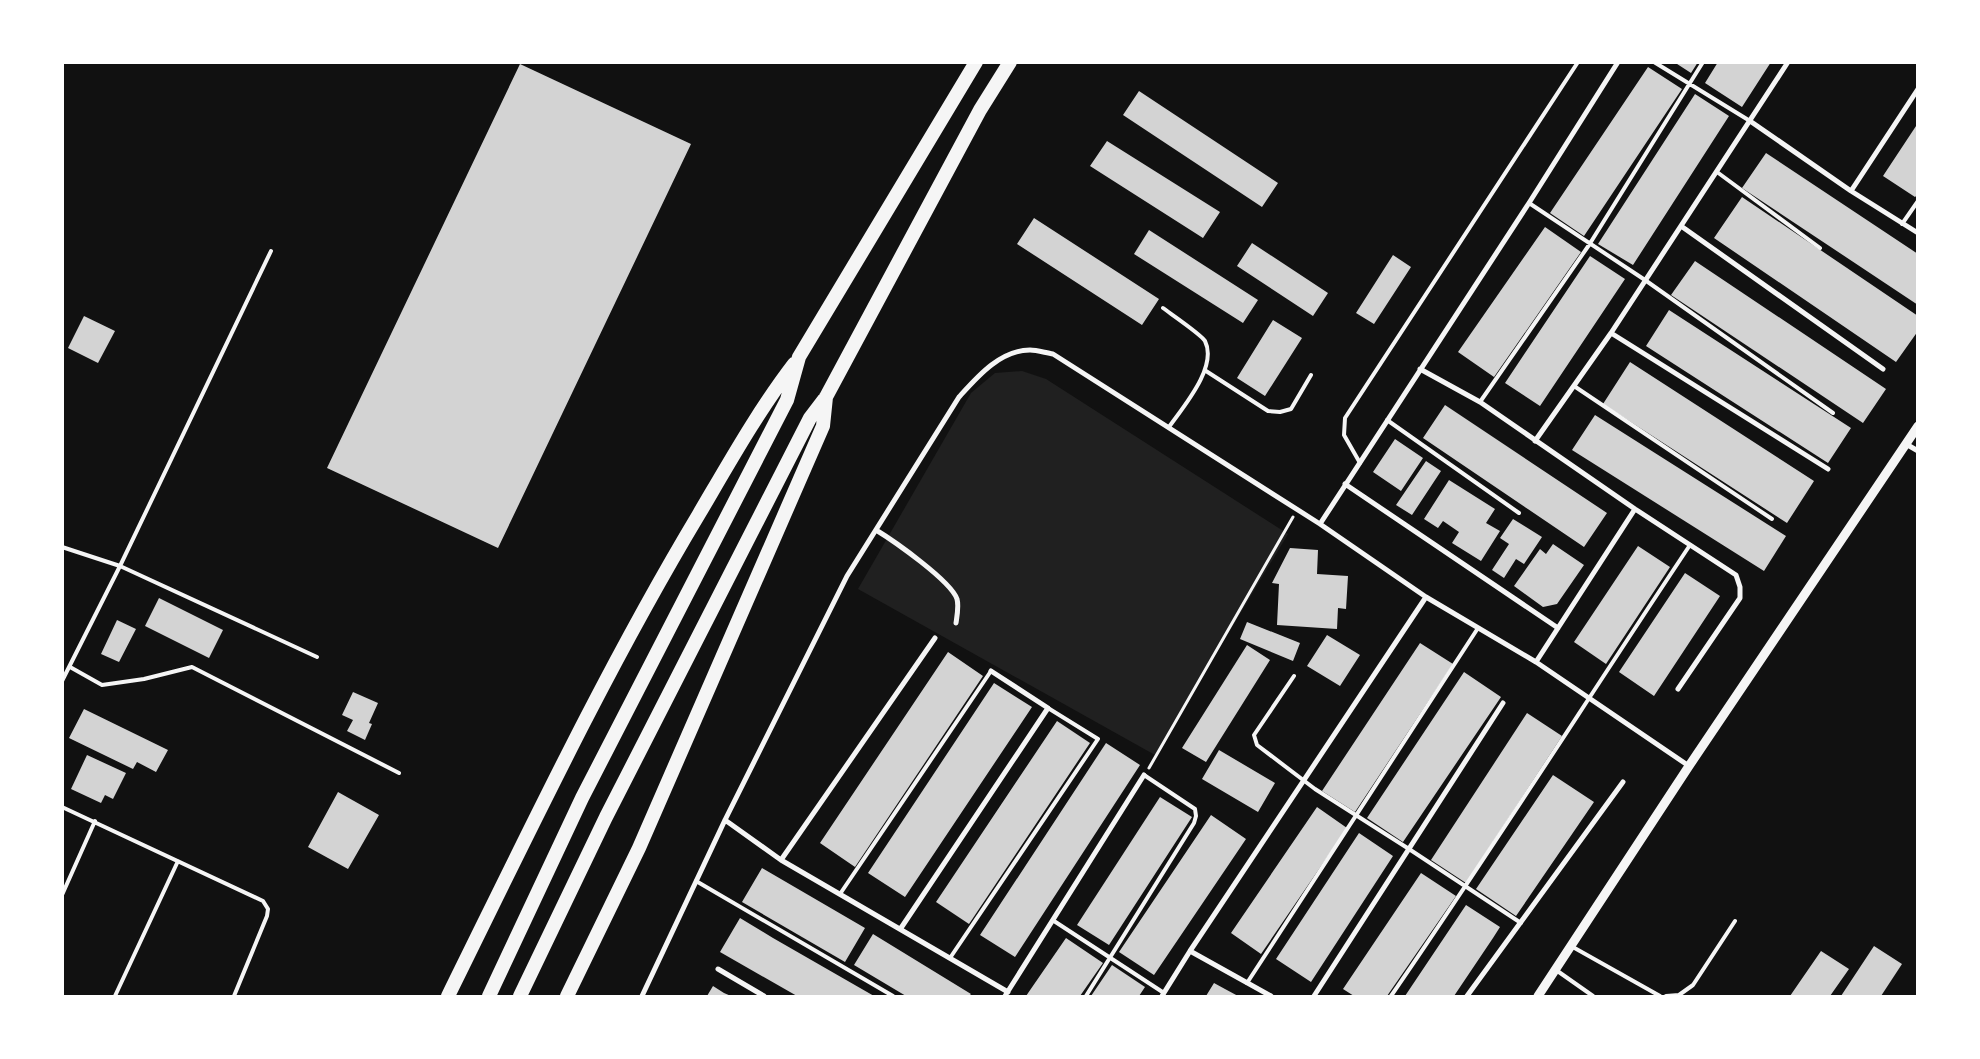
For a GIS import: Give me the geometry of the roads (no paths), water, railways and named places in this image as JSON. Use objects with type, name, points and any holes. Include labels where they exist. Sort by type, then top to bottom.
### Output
[{"type":"highway","points":[[448,996],[540,808],[661,577],[771,394],[799,357],[976,62]]},
{"type":"highway","points":[[520,996],[606,817],[810,418],[826,397],[980,110],[1010,62]]},
{"type":"highway","points":[[489,996],[582,798],[786,400],[799,357]]},
{"type":"highway","points":[[567,996],[639,848],[823,426],[826,397]]},
{"type":"street","points":[[1320,524],[1529,203],[1618,62]]},
{"type":"street","points":[[1535,441],[1611,333],[1788,62]]},
{"type":"street","points":[[1851,191],[1918,89]]},
{"type":"street","points":[[1750,121],[1851,191],[1918,233]]},
{"type":"street","points":[[1681,226],[1883,369]]},
{"type":"street","points":[[1611,333],[1828,469]]},
{"type":"street","points":[[642,996],[725,820],[847,576],[959,397],[981,373],[1004,356],[1028,350],[1053,354],[1297,509],[1426,596],[1536,662],[1690,766]]},
{"type":"street","points":[[1420,369],[1480,402],[1635,510],[1736,575],[1740,586],[1740,598],[1678,689]]},
{"type":"street","points":[[1538,996],[1918,426]]},
{"type":"street","points":[[1906,444],[1918,451]]},
{"type":"street","points":[[1346,484],[1558,628]]},
{"type":"street","points":[[1536,662],[1635,510]]},
{"type":"street","points":[[876,530],[906,550],[951,588],[957,599],[956,623]]},
{"type":"street","points":[[1163,995],[1190,951],[1426,596]]},
{"type":"street","points":[[782,860],[934,638]]},
{"type":"street","points":[[901,928],[1048,708],[991,672]]},
{"type":"street","points":[[1314,996],[1503,703]]},
{"type":"street","points":[[725,820],[782,860],[901,928],[1006,994],[1054,921],[1144,775]]},
{"type":"street","points":[[1467,996],[1623,782]]},
{"type":"street","points":[[1190,951],[1272,996]]},
{"type":"street","points":[[718,969],[764,996]]},
{"type":"lane","points":[[1360,463],[1344,435],[1345,418],[1578,62]]},
{"type":"lane","points":[[1654,62],[1750,121]]},
{"type":"lane","points":[[1480,402],[1590,245],[1703,62]]},
{"type":"lane","points":[[1717,172],[1820,248]]},
{"type":"lane","points":[[1902,224],[1918,202]]},
{"type":"lane","points":[[1529,203],[1645,280],[1833,414]]},
{"type":"lane","points":[[62,681],[120,566],[271,250]]},
{"type":"lane","points":[[1163,308],[1205,340],[1208,353],[1206,371],[1169,427]]},
{"type":"lane","points":[[1206,371],[1268,410],[1280,412],[1291,409],[1311,375]]},
{"type":"lane","points":[[1574,386],[1772,519]]},
{"type":"lane","points":[[1387,420],[1519,513]]},
{"type":"lane","points":[[1391,996],[1466,886],[1588,697],[1690,545]]},
{"type":"lane","points":[[62,547],[120,566],[318,657]]},
{"type":"lane","points":[[1247,983],[1478,628]]},
{"type":"lane","points":[[70,667],[102,685],[144,680],[192,667],[399,773]]},
{"type":"lane","points":[[840,894],[991,672]]},
{"type":"lane","points":[[1294,676],[1254,735],[1257,745],[1304,781],[1521,922]]},
{"type":"lane","points":[[950,958],[1098,739],[1048,708]]},
{"type":"lane","points":[[1086,996],[1194,823],[1196,816],[1196,809],[1144,775]]},
{"type":"lane","points":[[62,807],[263,901],[268,909],[268,916],[234,996]]},
{"type":"lane","points":[[62,895],[95,821]]},
{"type":"lane","points":[[114,996],[178,861]]},
{"type":"lane","points":[[696,881],[893,996]]},
{"type":"lane","points":[[1054,921],[1163,995]]},
{"type":"lane","points":[[1666,996],[1679,995],[1693,985],[1735,921]]},
{"type":"lane","points":[[1571,946],[1660,996]]},
{"type":"lane","points":[[1556,970],[1593,996]]}]
